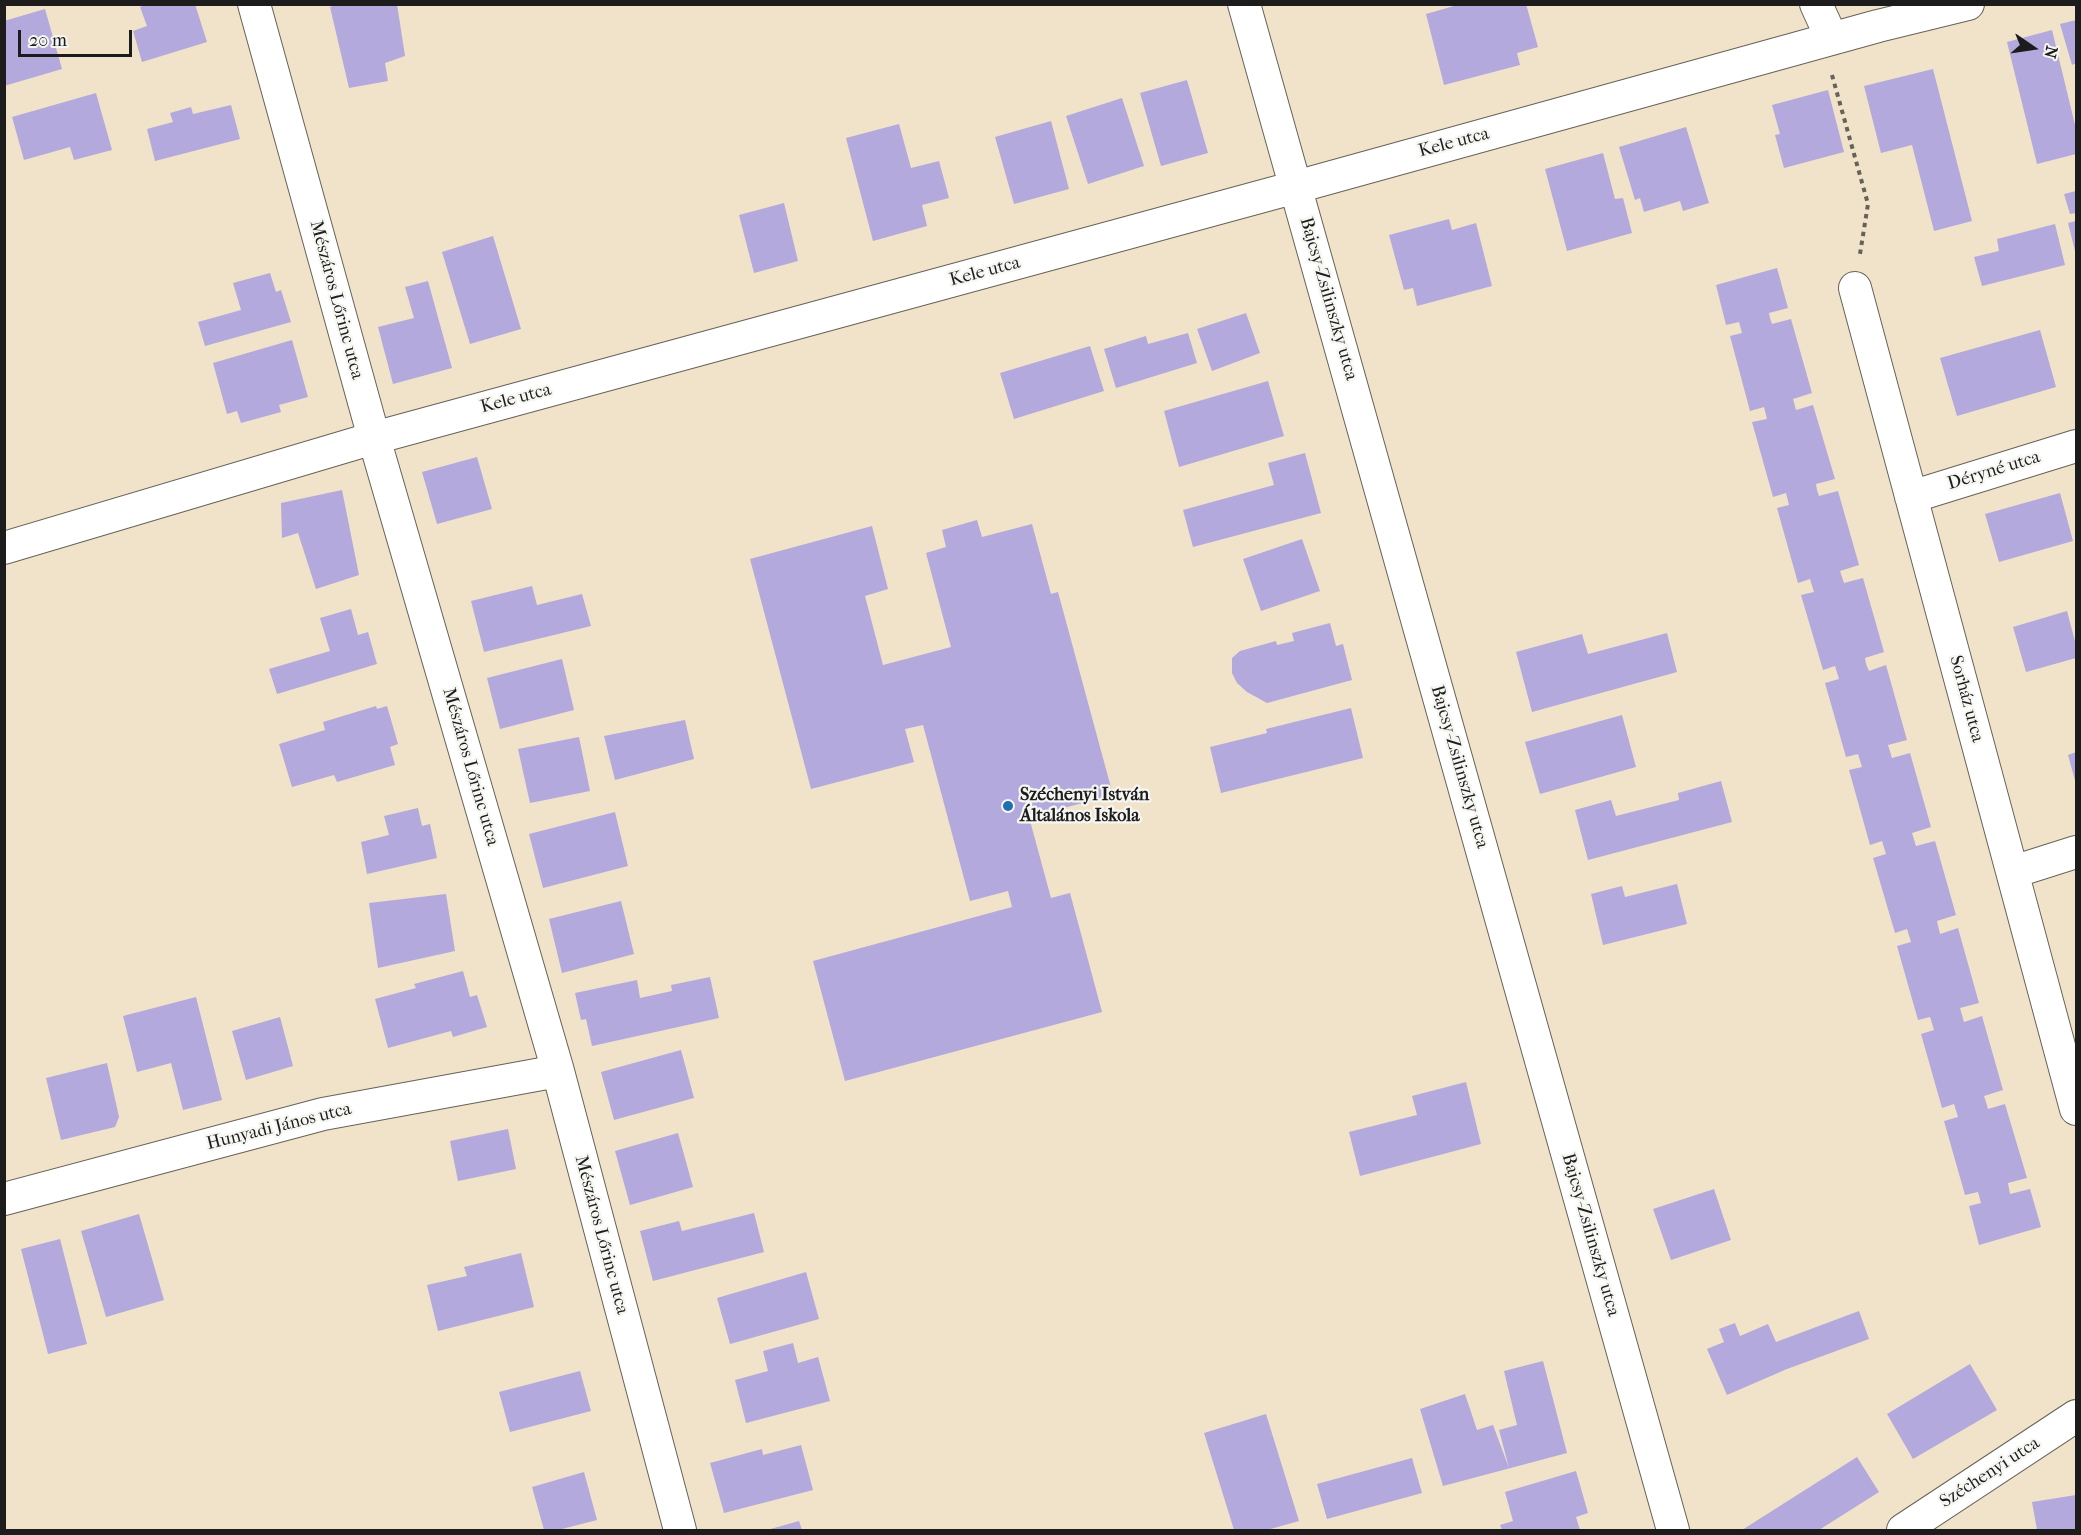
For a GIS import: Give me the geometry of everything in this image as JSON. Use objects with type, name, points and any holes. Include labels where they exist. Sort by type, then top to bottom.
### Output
[{"type":"street","name":"Mészáros Lőrinc utca","points":[[254,4],[374,438],[558,1071],[680,1530]]},
{"type":"street","name":"Bajcsy-Zsilinszky utca","points":[[1244,4],[1673,1530]]},
{"type":"street","points":[[1816,4],[1832,39]]},
{"type":"street","name":"Kele utca","points":[[4,548],[374,438],[1832,39],[1968,4]]},
{"type":"street","name":"Sorház utca","points":[[1855,288],[2076,1109]]},
{"type":"street","name":"Déryné utca","points":[[1911,496],[2076,446]]},
{"type":"street","points":[[2013,872],[2076,852]]},
{"type":"street","name":"Hunyadi János utca","points":[[4,1199],[323,1114],[558,1071]]},
{"type":"street","name":"Széchenyi utca","points":[[1903,1530],[2076,1416]]},
{"type":"path","points":[[1831,71],[1868,204],[1855,288]]},
{"type":"building","points":[[147,4],[195,4],[207,42],[142,62],[133,31],[147,26],[140,7]]},
{"type":"building","points":[[338,4],[397,4],[405,56],[385,63],[388,81],[349,88],[330,7]]},
{"type":"building","points":[[1461,4],[1526,4],[1538,47],[1517,53],[1520,65],[1444,85],[1426,14]]},
{"type":"building","points":[[45,9],[62,69],[4,86],[4,21]]},
{"type":"building","points":[[2076,20],[2076,63],[2072,65],[2060,24]]},
{"type":"building","points":[[2052,30],[2076,129],[2076,154],[2037,164],[2007,42]]},
{"type":"building","points":[[1933,69],[1972,221],[1934,231],[1912,145],[1881,153],[1864,86]]},
{"type":"building","points":[[1187,80],[1208,153],[1161,166],[1140,93]]},
{"type":"building","points":[[1828,90],[1844,152],[1784,168],[1775,135],[1780,134],[1772,105]]},
{"type":"building","points":[[96,93],[112,150],[74,160],[70,147],[24,160],[12,117]]},
{"type":"building","points":[[1122,98],[1144,166],[1088,184],[1066,116]]},
{"type":"building","points":[[231,105],[240,139],[155,161],[147,129],[173,122],[170,113],[191,107],[193,114]]},
{"type":"building","points":[[1051,121],[1069,189],[1014,204],[995,137]]},
{"type":"building","points":[[899,124],[911,168],[939,161],[949,198],[922,205],[927,226],[873,241],[846,138]]},
{"type":"building","points":[[1686,127],[1709,203],[1683,211],[1680,201],[1644,212],[1640,198],[1635,200],[1619,147]]},
{"type":"building","points":[[1603,153],[1615,199],[1623,198],[1632,233],[1567,251],[1545,169]]},
{"type":"building","points":[[2076,191],[2076,213],[2070,214],[2064,194]]},
{"type":"building","points":[[784,203],[798,261],[754,273],[739,215]]},
{"type":"building","points":[[1449,219],[1452,230],[1476,223],[1492,286],[1417,306],[1413,288],[1404,290],[1389,235]]},
{"type":"building","points":[[2076,221],[2076,255],[2068,223]]},
{"type":"building","points":[[2055,224],[2065,265],[1982,286],[1974,257],[1999,251],[1997,239]]},
{"type":"building","points":[[493,236],[521,329],[470,344],[442,252]]},
{"type":"building","points":[[1777,268],[1788,308],[1769,313],[1770,318],[1772,324],[1791,319],[1812,393],[1793,399],[1796,410],[1813,405],[1835,479],[1816,484],[1817,490],[1819,496],[1838,491],[1859,565],[1840,571],[1844,583],[1863,578],[1884,652],[1865,658],[1866,664],[1869,671],[1886,665],[1907,740],[1888,745],[1892,758],[1910,753],[1931,827],[1912,833],[1916,846],[1935,841],[1956,915],[1937,921],[1940,934],[1958,928],[1979,1003],[1960,1008],[1964,1022],[1982,1016],[2003,1090],[1984,1096],[1988,1109],[2005,1104],[2027,1178],[2008,1183],[2010,1194],[2030,1189],[2041,1227],[1979,1245],[1969,1206],[1981,1203],[1978,1192],[1965,1195],[1944,1121],[1958,1117],[1954,1104],[1942,1108],[1921,1034],[1934,1030],[1930,1017],[1918,1020],[1897,946],[1911,942],[1907,929],[1895,933],[1873,858],[1886,854],[1882,841],[1870,845],[1849,770],[1862,767],[1858,754],[1846,757],[1825,683],[1839,679],[1835,666],[1823,670],[1801,595],[1814,592],[1810,579],[1798,583],[1777,508],[1789,505],[1786,493],[1773,497],[1752,422],[1767,419],[1764,407],[1750,411],[1730,336],[1742,333],[1739,322],[1726,325],[1716,285]]},
{"type":"building","points":[[270,273],[276,292],[281,290],[291,322],[205,346],[198,322],[241,310],[233,283]]},
{"type":"building","points":[[428,281],[452,368],[393,384],[378,327],[414,318],[405,287]]},
{"type":"building","points":[[1246,313],[1260,353],[1212,371],[1197,329]]},
{"type":"building","points":[[2040,330],[2056,387],[1957,416],[1940,358]]},
{"type":"building","points":[[1188,333],[1197,363],[1116,388],[1104,349],[1146,336],[1148,344]]},
{"type":"building","points":[[292,340],[308,397],[279,405],[281,412],[241,423],[237,411],[227,414],[213,363]]},
{"type":"building","points":[[1090,346],[1104,391],[1014,419],[1000,373]]},
{"type":"building","points":[[1268,381],[1284,436],[1179,467],[1164,411]]},
{"type":"building","points":[[1305,453],[1321,513],[1193,547],[1183,510],[1274,485],[1268,463]]},
{"type":"building","points":[[477,457],[492,509],[437,524],[422,472]]},
{"type":"building","points":[[342,490],[359,575],[316,589],[298,533],[282,538],[281,503]]},
{"type":"building","points":[[2060,493],[2073,541],[1999,562],[1985,514]]},
{"type":"building","name":"Széchenyi István Általános Iskola","points":[[977,520],[982,537],[1032,524],[1051,594],[1058,592],[1113,795],[1029,817],[1051,898],[1070,893],[1102,1012],[845,1081],[813,961],[1012,907],[1008,891],[970,901],[923,725],[905,729],[914,762],[811,789],[750,559],[872,526],[888,589],[865,596],[883,665],[951,647],[926,553],[946,547],[942,530]]},
{"type":"building","points":[[1302,539],[1320,591],[1261,611],[1243,559]]},
{"type":"building","points":[[532,586],[537,605],[582,594],[591,626],[484,652],[471,601]]},
{"type":"building","points":[[351,609],[358,635],[368,632],[377,664],[277,694],[269,669],[330,651],[320,618]]},
{"type":"building","points":[[2067,611],[2076,645],[2076,658],[2026,672],[2013,627]]},
{"type":"building","points":[[1330,623],[1336,646],[1343,644],[1352,680],[1267,703],[1247,692],[1237,683],[1232,673],[1232,658],[1240,651],[1276,641],[1277,645],[1294,641],[1292,633]]},
{"type":"building","points":[[1667,633],[1677,672],[1532,712],[1516,652],[1582,634],[1588,654]]},
{"type":"building","points":[[562,659],[574,710],[500,729],[487,678]]},
{"type":"building","points":[[376,706],[377,709],[387,706],[398,744],[390,747],[395,765],[337,782],[334,775],[292,787],[279,744],[325,730],[323,722]]},
{"type":"building","points":[[1351,708],[1363,758],[1221,793],[1210,747],[1267,733],[1266,729]]},
{"type":"building","points":[[1622,715],[1636,767],[1540,794],[1525,742]]},
{"type":"building","points":[[685,720],[694,759],[615,780],[604,736]]},
{"type":"building","points":[[579,737],[590,791],[530,803],[518,749]]},
{"type":"building","points":[[2076,752],[2076,784],[2068,755]]},
{"type":"building","points":[[1721,781],[1732,822],[1588,860],[1575,810],[1611,800],[1616,816],[1679,800],[1678,793]]},
{"type":"building","points":[[418,808],[422,826],[430,824],[437,858],[367,874],[361,842],[389,835],[384,816]]},
{"type":"building","points":[[615,812],[628,866],[543,888],[529,834]]},
{"type":"building","points":[[1677,884],[1687,924],[1603,945],[1591,894],[1622,886],[1625,897]]},
{"type":"building","points":[[446,894],[455,951],[378,968],[369,903]]},
{"type":"building","points":[[621,901],[634,954],[562,973],[549,919]]},
{"type":"building","points":[[463,971],[470,997],[477,995],[487,1027],[453,1037],[451,1031],[388,1048],[375,999],[416,988],[414,984]]},
{"type":"building","points":[[710,977],[719,1018],[592,1046],[586,1019],[581,1020],[575,993],[637,980],[640,998],[672,991],[671,985]]},
{"type":"building","points":[[196,997],[222,1100],[183,1110],[171,1063],[137,1072],[123,1016]]},
{"type":"building","points":[[280,1017],[293,1066],[246,1080],[232,1031]]},
{"type":"building","points":[[681,1050],[694,1098],[614,1120],[601,1072]]},
{"type":"building","points":[[107,1063],[119,1117],[115,1127],[61,1140],[46,1078]]},
{"type":"building","points":[[1466,1082],[1481,1144],[1360,1176],[1349,1132],[1417,1115],[1412,1096]]},
{"type":"building","points":[[508,1129],[516,1169],[458,1181],[450,1141]]},
{"type":"building","points":[[678,1133],[693,1187],[630,1205],[615,1151]]},
{"type":"building","points":[[1714,1189],[1731,1240],[1671,1260],[1653,1209]]},
{"type":"building","points":[[754,1213],[764,1252],[653,1281],[640,1231],[679,1221],[682,1231]]},
{"type":"building","points":[[139,1214],[164,1300],[106,1317],[81,1231]]},
{"type":"building","points":[[60,1239],[87,1344],[48,1354],[21,1249]]},
{"type":"building","points":[[521,1253],[534,1307],[438,1331],[427,1285],[467,1276],[464,1267]]},
{"type":"building","points":[[806,1272],[819,1319],[730,1344],[717,1298]]},
{"type":"building","points":[[1859,1311],[1869,1339],[1787,1369],[1727,1395],[1707,1349],[1724,1342],[1719,1329],[1735,1323],[1740,1336],[1768,1324],[1776,1342]]},
{"type":"building","points":[[793,1343],[798,1363],[818,1357],[830,1401],[746,1423],[735,1380],[768,1371],[763,1351]]},
{"type":"building","points":[[1543,1361],[1567,1453],[1443,1486],[1420,1409],[1465,1394],[1477,1430],[1493,1425],[1509,1468],[1499,1430],[1517,1425],[1504,1371]]},
{"type":"building","points":[[1970,1364],[1997,1410],[1913,1459],[1887,1414]]},
{"type":"building","points":[[580,1371],[591,1411],[510,1432],[499,1392]]},
{"type":"building","points":[[1266,1414],[1299,1521],[1267,1530],[1234,1530],[1204,1433]]},
{"type":"building","points":[[801,1445],[813,1490],[724,1513],[710,1463],[762,1449],[763,1455]]},
{"type":"building","points":[[1857,1457],[1879,1492],[1819,1530],[1742,1530]]},
{"type":"building","points":[[1412,1458],[1422,1493],[1327,1519],[1317,1484]]},
{"type":"building","points":[[1576,1471],[1588,1513],[1576,1517],[1580,1530],[1502,1530],[1500,1525],[1513,1521],[1505,1492]]},
{"type":"building","points":[[584,1472],[597,1520],[558,1530],[544,1530],[532,1487]]},
{"type":"building","points":[[2076,1495],[2076,1530],[2037,1530],[2032,1502]]},
{"type":"building","points":[[799,1521],[802,1530],[767,1530]]},
{"type":"place","name":"Széchenyi István Általános Iskola","points":[[1008,806]]}]
